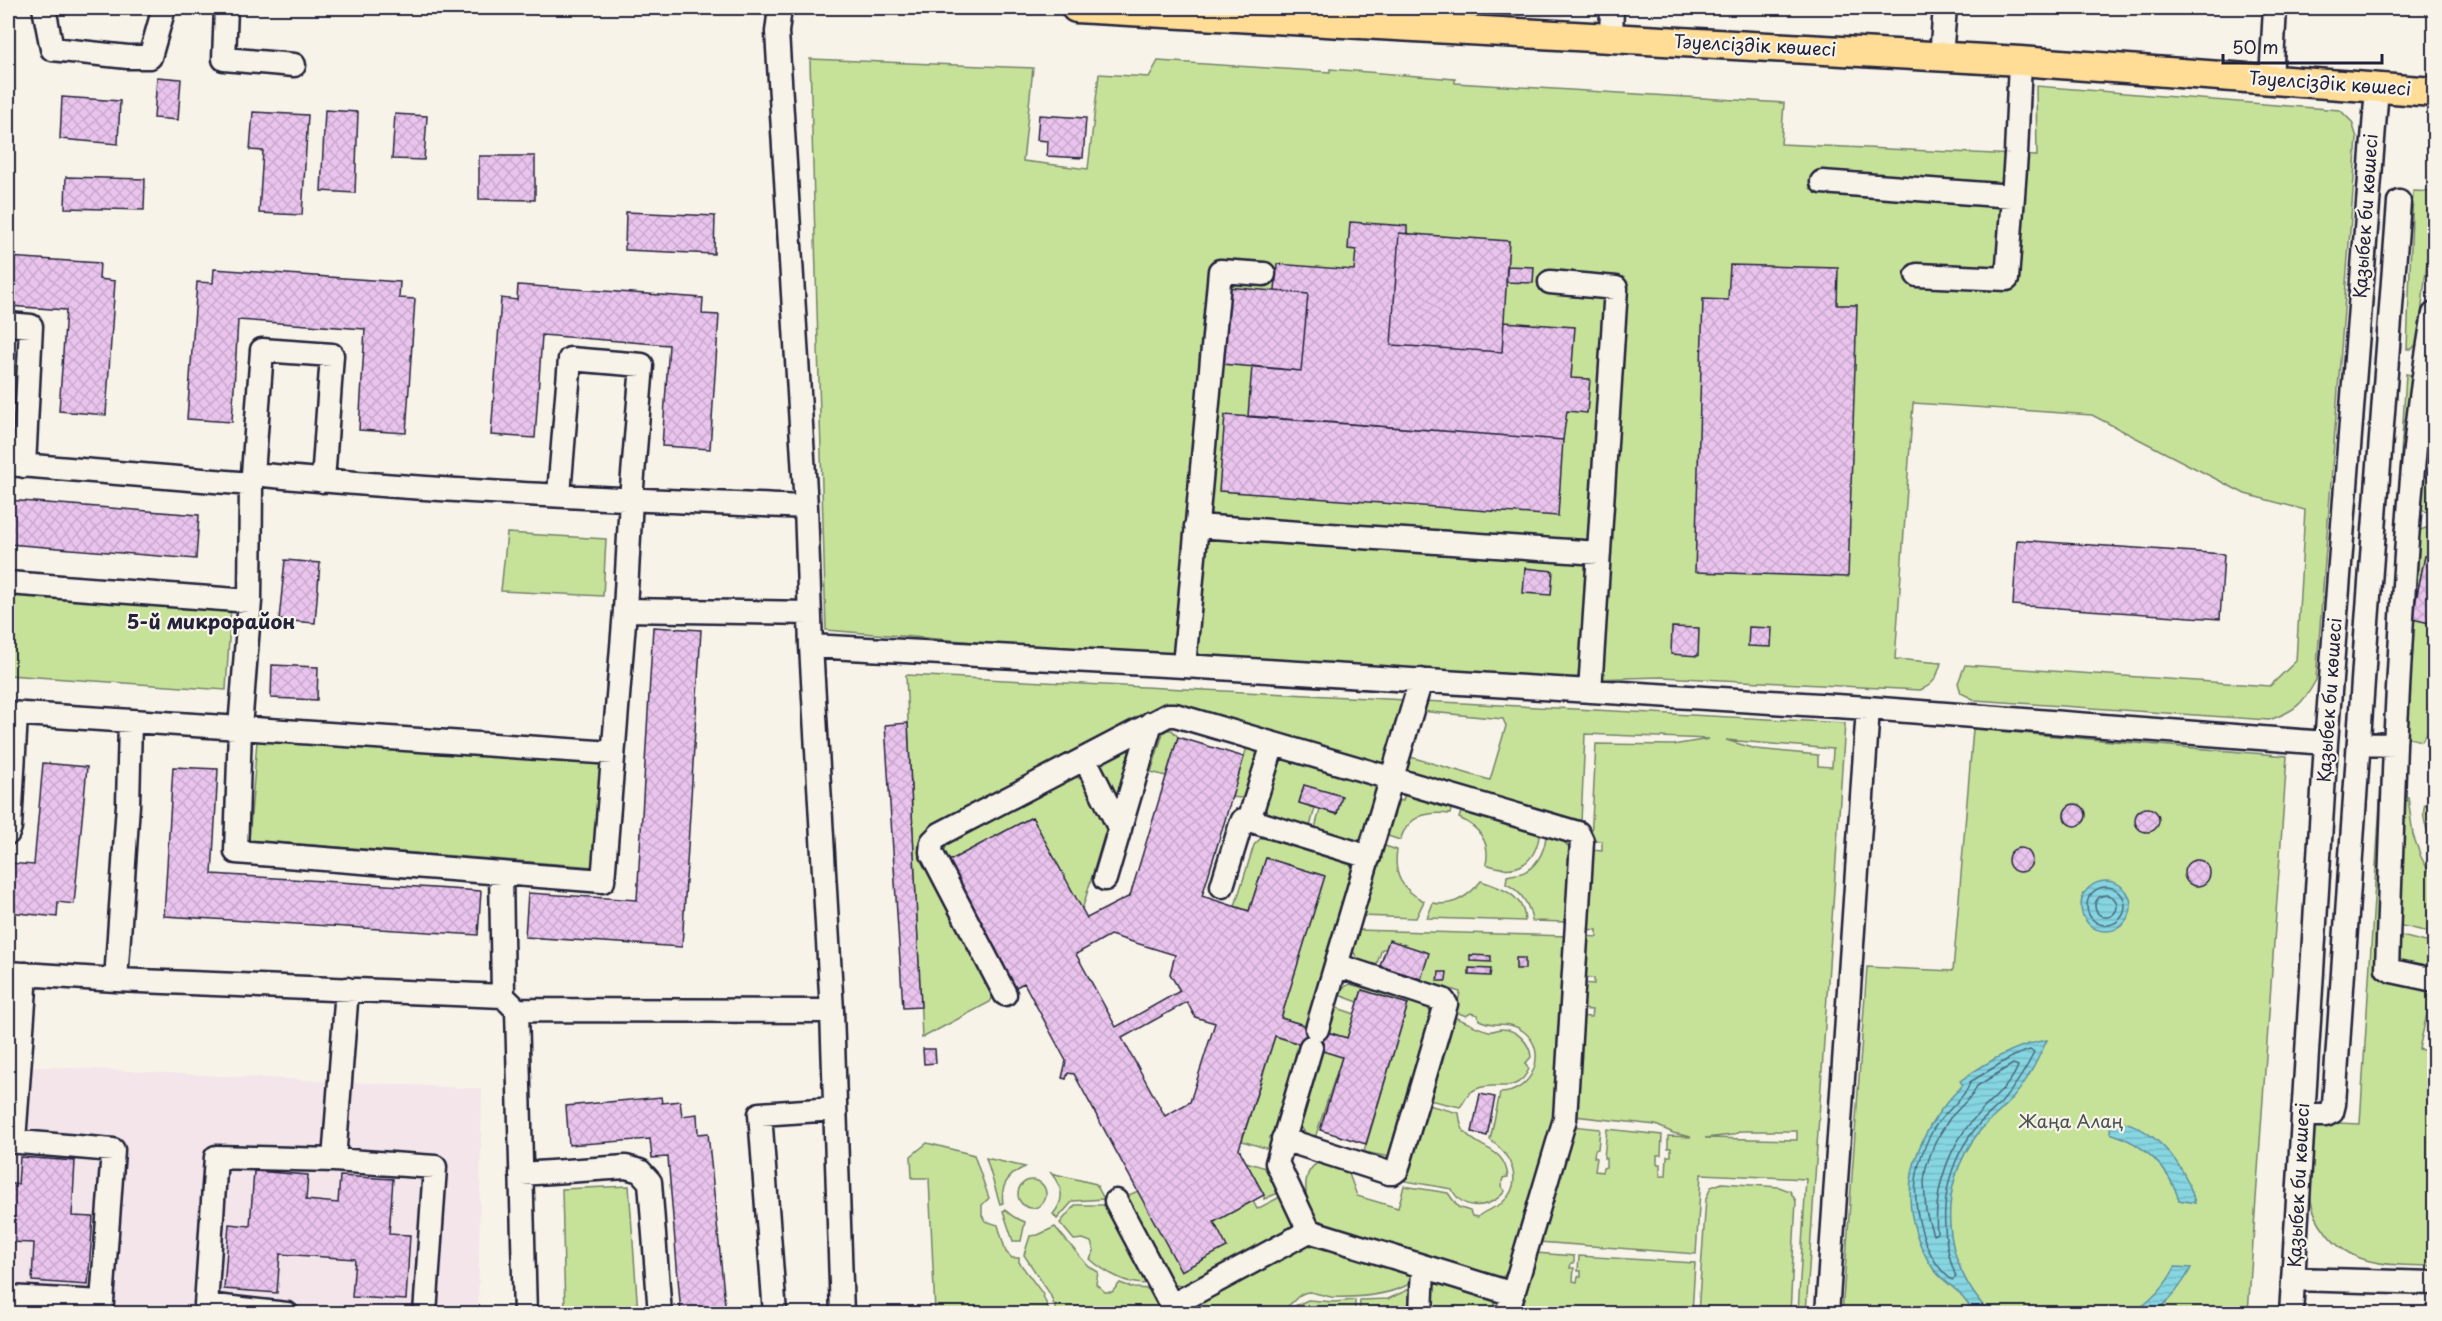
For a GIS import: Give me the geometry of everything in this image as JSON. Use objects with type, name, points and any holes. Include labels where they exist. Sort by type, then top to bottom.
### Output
[{"type":"main road","name":"Тәуелсіздік көшесі","points":[[1076,8],[1182,10],[1611,38],[1941,56],[2434,92]]},
{"type":"street","points":[[44,8],[52,49],[128,57],[150,57],[164,8]]},
{"type":"street","points":[[226,8],[224,59],[294,65]]},
{"type":"street","points":[[780,8],[777,32],[806,507],[809,613],[832,1011],[842,1314]]},
{"type":"street","points":[[1611,38],[1612,8]]},
{"type":"street","points":[[1941,56],[1945,8]]},
{"type":"street","points":[[2271,80],[2275,8]]},
{"type":"street","points":[[1917,275],[2007,279],[2020,61]]},
{"type":"street","name":"Қазыбек би көшесі","points":[[2291,1314],[2326,743],[2377,88]]},
{"type":"street","points":[[1822,182],[2012,196]]},
{"type":"street","points":[[2303,1115],[2326,1115],[2332,1112],[2334,1104],[2399,202]]},
{"type":"street","points":[[1184,666],[1220,271],[1264,274]]},
{"type":"street","points":[[1550,282],[1616,288],[1590,691]]},
{"type":"street","points":[[2434,314],[2424,370],[2408,535],[2385,962],[2387,968],[2392,971],[2434,980]]},
{"type":"street","points":[[8,324],[31,326],[16,465],[806,507]]},
{"type":"street","points":[[323,481],[332,355],[262,350],[252,479],[250,601],[240,728],[236,852],[603,881],[642,365],[570,359],[559,495]]},
{"type":"street","points":[[1196,526],[1599,553]]},
{"type":"street","points":[[2339,570],[2371,572]]},
{"type":"street","points":[[8,583],[250,601]]},
{"type":"street","points":[[625,610],[809,613]]},
{"type":"street","points":[[811,646],[1184,666],[1868,708],[2286,738],[2326,743]]},
{"type":"street","points":[[1310,1231],[1280,1171],[1278,1156],[1421,680]]},
{"type":"street","points":[[1827,1314],[1868,708]]},
{"type":"street","points":[[8,833],[12,713],[612,753]]},
{"type":"street","points":[[1005,994],[931,852],[932,842],[940,834],[1168,715],[1175,715],[1578,833],[1582,841],[1565,1119],[1510,1304],[1424,1267],[1310,1231],[1178,1302],[1172,1302],[1168,1299],[1116,1201]]},
{"type":"street","points":[[116,980],[128,805],[130,722]]},
{"type":"street","points":[[1105,879],[1151,723]]},
{"type":"street","points":[[1249,820],[1273,744]]},
{"type":"street","points":[[2360,744],[2395,746]]},
{"type":"street","points":[[1085,759],[1120,830]]},
{"type":"street","points":[[1222,886],[1243,820],[1369,857]]},
{"type":"street","points":[[501,873],[521,1174],[525,1314]]},
{"type":"street","points":[[2317,888],[2348,891]]},
{"type":"street","points":[[1283,1139],[1389,1173],[1397,1170],[1446,1004],[1443,1000],[1336,965]]},
{"type":"street","points":[[8,1297],[102,1302],[113,1150],[11,1141],[17,973],[116,980],[347,989],[510,1003],[832,1011]]},
{"type":"street","points":[[334,1160],[347,989]]},
{"type":"street","points":[[775,1314],[760,1114],[835,1109]]},
{"type":"street","points":[[288,1314],[206,1305],[216,1157],[334,1160],[435,1167],[426,1314]]},
{"type":"street","points":[[521,1174],[626,1167],[640,1171],[650,1182],[660,1314]]},
{"type":"street","points":[[1421,1314],[1424,1267]]},
{"type":"street","points":[[2293,1279],[2434,1283]]},
{"type":"shaded area","points":[[8,1065],[482,1089],[478,1313],[8,1313]]},
{"type":"green space","points":[[810,59],[1033,68],[1023,161],[1088,169],[1099,74],[1149,77],[1158,61],[1330,72],[1330,69],[1455,79],[1455,83],[1784,103],[1781,144],[2037,156],[2036,86],[2340,110],[2352,122],[2357,138],[2316,680],[2297,706],[2269,720],[1975,700],[1961,693],[1958,683],[1965,665],[2270,686],[2296,661],[2305,510],[2245,494],[2092,415],[1913,403],[1895,659],[1941,663],[1934,680],[1929,686],[1920,690],[1662,677],[1590,679],[1110,653],[826,630]]},
{"type":"green space","points":[[2413,191],[2434,192],[2434,199],[2418,342],[2412,349],[2407,349]]},
{"type":"green space","points":[[2406,374],[2411,375],[2413,380],[2387,732],[2384,732]]},
{"type":"green space","points":[[2434,387],[2434,429],[2424,476],[2434,478],[2434,514],[2424,511],[2419,506],[2432,388]]},
{"type":"green space","points":[[2426,528],[2434,530],[2434,558],[2425,556],[2412,618],[2434,624],[2434,720],[2422,741],[2404,737],[2412,540],[2417,531]]},
{"type":"green space","points":[[507,533],[606,539],[603,596],[501,591]]},
{"type":"green space","points":[[8,591],[231,606],[226,690],[8,675]]},
{"type":"green space","points":[[906,675],[1406,700],[1385,763],[1382,764],[1167,703],[932,826],[926,832],[920,850],[995,993],[990,1002],[922,1038]]},
{"type":"green space","points":[[1423,701],[1845,723],[1806,1313],[1798,1313],[1806,1179],[1701,1174],[1696,1254],[1539,1242],[1572,1126],[1600,1129],[1598,1149],[1595,1150],[1594,1157],[1597,1158],[1595,1171],[1602,1172],[1606,1167],[1606,1158],[1604,1158],[1607,1129],[1662,1135],[1661,1155],[1657,1155],[1660,1176],[1666,1176],[1667,1156],[1671,1156],[1668,1136],[1691,1137],[1673,1133],[1656,1125],[1574,1116],[1579,1016],[1591,1017],[1592,1010],[1580,1009],[1582,983],[1594,984],[1594,978],[1582,977],[1584,936],[1597,937],[1597,930],[1585,929],[1591,850],[1602,851],[1602,841],[1591,841],[1596,744],[1673,745],[1709,739],[1585,734],[1581,822],[1406,771],[1407,756],[1490,780],[1506,726],[1503,719],[1420,711]],"holes":[[[1726,740],[1833,749],[1832,767],[1818,766],[1818,755],[1756,749]],[[1742,1131],[1797,1131],[1797,1140],[1705,1138],[1732,1135]]]},
{"type":"green space","name":"Жаңа Алаң","points":[[1973,729],[2287,756],[2248,1313],[1842,1314],[1867,967],[1953,971]]},
{"type":"green space","points":[[1172,730],[1178,737],[1166,776],[1151,772],[1163,733]]},
{"type":"green space","points":[[257,741],[601,760],[595,867],[249,840]]},
{"type":"green space","points":[[1131,745],[1116,801],[1100,768],[1109,757]]},
{"type":"green space","points":[[1247,747],[1257,752],[1257,762],[1246,796],[1232,797]]},
{"type":"green space","points":[[2383,754],[2387,758],[2379,975],[2433,987],[2419,1049],[2434,1053],[2434,1266],[2374,1262],[2347,1252],[2335,1243],[2320,1224],[2313,1209],[2310,1194],[2313,1122],[2360,1124]]},
{"type":"green space","points":[[1281,756],[1379,783],[1363,836],[1356,842],[1314,832],[1320,809],[1336,814],[1341,796],[1304,786],[1299,803],[1315,808],[1309,830],[1267,814],[1267,792]]},
{"type":"green space","points":[[1076,777],[1086,781],[1107,826],[1082,910],[1032,817],[947,862],[944,852],[948,842]]},
{"type":"green space","points":[[1405,793],[1452,806],[1450,814],[1433,813],[1413,820],[1403,832],[1400,840],[1385,835],[1395,799],[1403,801]]},
{"type":"green space","points":[[2400,796],[2408,797],[2413,835],[2421,857],[2434,880],[2434,933],[2393,924]]},
{"type":"green space","points":[[2425,804],[2430,807],[2434,827],[2434,847],[2424,820]]},
{"type":"green space","points":[[1462,809],[1540,831],[1538,842],[1530,859],[1516,867],[1497,867],[1486,864],[1485,842],[1472,825],[1459,818]]},
{"type":"green space","points":[[1546,833],[1560,838],[1569,847],[1567,922],[1532,921],[1524,899],[1506,884],[1507,876],[1524,872],[1535,864],[1545,844]]},
{"type":"green space","points":[[1261,838],[1272,838],[1347,861],[1355,870],[1308,1026],[1281,1018],[1324,876],[1266,858],[1249,911],[1235,906],[1254,845]]},
{"type":"green space","points":[[1382,845],[1397,850],[1396,867],[1401,881],[1410,892],[1424,901],[1416,918],[1361,916]]},
{"type":"green space","points":[[1481,881],[1511,894],[1521,905],[1525,921],[1427,918],[1433,903],[1454,902]]},
{"type":"green space","points":[[1357,930],[1567,936],[1557,1107],[1508,1271],[1501,1279],[1323,1225],[1317,1220],[1308,1203],[1306,1183],[1308,1174],[1320,1162],[1348,1171],[1357,1196],[1398,1208],[1404,1186],[1448,1193],[1458,1207],[1470,1211],[1472,1216],[1478,1217],[1502,1203],[1513,1187],[1514,1178],[1504,1153],[1490,1140],[1500,1093],[1521,1086],[1534,1069],[1536,1059],[1531,1039],[1523,1031],[1512,1025],[1485,1023],[1479,1020],[1478,1015],[1471,1013],[1466,1016],[1456,1012],[1460,992],[1421,980],[1428,953],[1389,941],[1386,949],[1382,949],[1376,966],[1359,960],[1352,950]]},
{"type":"green space","points":[[2393,934],[2434,944],[2434,972],[2398,964]]},
{"type":"green space","points":[[1350,984],[1423,1005],[1428,1008],[1432,1016],[1390,1157],[1364,1152],[1408,1004],[1362,990],[1358,1002],[1339,995],[1342,988]]},
{"type":"green space","points":[[1334,1007],[1355,1014],[1347,1038],[1327,1032]]},
{"type":"green space","points":[[1454,1017],[1480,1029],[1508,1030],[1522,1038],[1531,1057],[1525,1064],[1529,1069],[1523,1078],[1510,1086],[1479,1088],[1469,1094],[1460,1107],[1429,1100]]},
{"type":"green space","points":[[1275,1036],[1303,1045],[1272,1150],[1242,1141]]},
{"type":"green space","points":[[1320,1050],[1342,1057],[1315,1138],[1305,1133],[1300,1125]]},
{"type":"green space","points":[[1428,1105],[1459,1113],[1464,1131],[1502,1159],[1508,1177],[1503,1178],[1501,1186],[1505,1191],[1492,1202],[1469,1204],[1463,1202],[1452,1189],[1405,1181]]},
{"type":"green space","points":[[927,1143],[974,1155],[989,1198],[982,1205],[982,1215],[985,1221],[998,1225],[1006,1252],[1012,1258],[1019,1258],[1019,1262],[1042,1293],[1050,1313],[935,1313],[929,1178],[912,1178],[911,1156]]},
{"type":"green space","points":[[986,1158],[1025,1167],[1014,1173],[1007,1181],[1003,1191],[1003,1203],[1000,1204]]},
{"type":"green space","points":[[1246,1162],[1266,1168],[1278,1193],[1264,1199]]},
{"type":"green space","points":[[1051,1173],[1096,1184],[1104,1199],[1073,1201],[1057,1219],[1053,1214],[1060,1203],[1061,1193]]},
{"type":"green space","points":[[1032,1180],[1042,1184],[1046,1194],[1042,1204],[1032,1208],[1022,1204],[1018,1194],[1022,1184]]},
{"type":"green space","points":[[1722,1183],[1779,1187],[1790,1191],[1796,1201],[1790,1313],[1698,1313],[1706,1199],[1711,1187]]},
{"type":"green space","points":[[629,1186],[638,1313],[565,1313],[562,1189]]},
{"type":"green space","points":[[1138,1191],[1214,1222],[1253,1201],[1257,1209],[1280,1197],[1293,1222],[1290,1230],[1184,1287],[1172,1284],[1124,1197]]},
{"type":"green space","points":[[1075,1205],[1107,1205],[1148,1283],[1133,1283],[1125,1280],[1109,1273],[1090,1259],[1094,1251],[1091,1242],[1083,1239],[1074,1240],[1060,1223]]},
{"type":"green space","points":[[1003,1211],[1025,1222],[1021,1241],[1013,1241]]},
{"type":"green space","points":[[1055,1227],[1088,1266],[1098,1272],[1096,1284],[1105,1292],[1112,1292],[1120,1283],[1134,1288],[1151,1289],[1164,1313],[1057,1313],[1050,1294],[1024,1255],[1030,1236]]},
{"type":"green space","points":[[1308,1245],[1415,1275],[1415,1281],[1396,1290],[1364,1296],[1332,1297],[1309,1292],[1298,1297],[1286,1308],[1254,1314],[1179,1314]]},
{"type":"green space","points":[[1536,1253],[1574,1256],[1574,1263],[1571,1263],[1570,1268],[1574,1268],[1573,1281],[1577,1282],[1578,1276],[1581,1276],[1581,1271],[1578,1271],[1579,1256],[1695,1263],[1692,1313],[1516,1314]]},
{"type":"green space","points":[[1430,1278],[1488,1297],[1494,1301],[1496,1314],[1428,1314]]},
{"type":"green space","points":[[1414,1287],[1413,1313],[1359,1314],[1360,1300],[1388,1299]]},
{"type":"green space","points":[[1308,1300],[1334,1302],[1355,1300],[1355,1313],[1287,1313]]},
{"type":"water","points":[[2106,881],[2120,885],[2127,892],[2131,906],[2127,920],[2120,927],[2106,931],[2092,927],[2085,920],[2081,906],[2085,892],[2092,885]]},
{"type":"water","points":[[2047,1040],[2017,1092],[1979,1132],[1965,1154],[1955,1177],[1950,1201],[1950,1225],[1954,1249],[1962,1272],[1974,1293],[1990,1313],[1976,1313],[1935,1271],[1919,1242],[1912,1218],[1910,1194],[1913,1170],[1930,1126],[1963,1085],[1960,1081],[2002,1055],[2035,1042]]},
{"type":"water","points":[[2111,1119],[2126,1122],[2140,1129],[2165,1148],[2184,1174],[2195,1203],[2179,1200],[2169,1177],[2144,1150],[2110,1133]]},
{"type":"water","points":[[2175,1267],[2191,1268],[2171,1298],[2155,1313],[2132,1313],[2156,1293],[2167,1281]]},
{"type":"building","points":[[157,77],[181,79],[178,120],[154,118]]},
{"type":"building","points":[[62,97],[120,101],[118,144],[60,139]]},
{"type":"building","points":[[325,110],[358,112],[355,193],[321,191]]},
{"type":"building","points":[[253,112],[308,115],[302,215],[259,213],[263,151],[250,150]]},
{"type":"building","points":[[395,114],[427,116],[424,160],[392,159]]},
{"type":"building","points":[[1039,115],[1086,118],[1083,158],[1047,156],[1048,141],[1037,140]]},
{"type":"building","points":[[479,156],[535,156],[535,200],[479,199]]},
{"type":"building","points":[[66,177],[145,179],[144,210],[65,208]]},
{"type":"building","points":[[626,212],[715,216],[714,254],[625,250]]},
{"type":"building","points":[[1350,222],[1407,226],[1407,234],[1399,233],[1391,345],[1502,352],[1504,322],[1575,327],[1571,378],[1590,379],[1587,413],[1567,411],[1563,440],[1248,416],[1252,366],[1301,371],[1308,294],[1275,291],[1277,264],[1354,270],[1356,250],[1348,249]]},
{"type":"building","points":[[1399,233],[1509,241],[1502,352],[1391,345]]},
{"type":"building","points":[[8,257],[100,263],[99,279],[115,281],[106,415],[59,411],[66,310],[8,306]]},
{"type":"building","points":[[1730,265],[1838,268],[1837,305],[1857,305],[1848,577],[1695,572],[1703,299],[1728,300]]},
{"type":"building","points":[[1507,266],[1534,267],[1533,283],[1506,282]]},
{"type":"building","points":[[214,269],[400,282],[399,298],[415,299],[406,433],[359,430],[365,329],[238,320],[232,422],[187,419],[197,282],[213,283]]},
{"type":"building","points":[[518,285],[703,298],[702,314],[719,315],[710,449],[662,446],[669,345],[542,335],[535,438],[491,435],[501,298],[517,300]]},
{"type":"building","points":[[1227,287],[1308,294],[1301,371],[1221,364]]},
{"type":"building","points":[[1225,415],[1563,440],[1558,516],[1219,491]]},
{"type":"building","points":[[2434,429],[2434,478],[2424,476]]},
{"type":"building","points":[[8,500],[199,515],[196,559],[8,544]]},
{"type":"building","points":[[2017,540],[2224,554],[2220,619],[2013,605]]},
{"type":"building","points":[[2425,556],[2434,558],[2434,624],[2412,619]]},
{"type":"building","points":[[285,560],[320,563],[315,623],[279,620]]},
{"type":"building","points":[[1525,568],[1553,571],[1551,595],[1523,593]]},
{"type":"building","points":[[653,627],[701,630],[682,947],[525,937],[528,893],[637,900]]},
{"type":"building","points":[[1672,627],[1699,628],[1698,656],[1671,654]]},
{"type":"building","points":[[1749,627],[1772,628],[1771,647],[1748,646]]},
{"type":"building","points":[[272,665],[318,667],[317,700],[271,698]]},
{"type":"building","points":[[908,723],[921,1007],[903,1008],[885,725]]},
{"type":"building","points":[[1178,737],[1244,757],[1202,896],[1249,911],[1266,858],[1325,876],[1281,1018],[1347,1038],[1362,990],[1408,1004],[1366,1144],[1320,1130],[1342,1057],[1275,1036],[1239,1149],[1264,1195],[1214,1222],[1227,1247],[1181,1271],[1074,1074],[1068,1073],[1066,1079],[1062,1078],[1066,1061],[1024,983],[1014,988],[947,862],[1032,817],[1087,918],[1130,896]],"holes":[[[1110,935],[1175,955],[1170,974],[1180,991],[1116,1027],[1076,954]],[[1187,1002],[1195,1017],[1215,1023],[1190,1102],[1165,1116],[1122,1038]]]},
{"type":"building","points":[[43,763],[87,767],[74,904],[58,902],[57,917],[8,912],[8,863],[34,865]]},
{"type":"building","points":[[173,767],[218,769],[212,874],[481,891],[478,935],[164,916]]},
{"type":"building","points":[[1304,785],[1342,796],[1337,814],[1299,803]]},
{"type":"building","points":[[2075,804],[2083,807],[2086,815],[2083,823],[2075,826],[2067,823],[2064,815],[2067,807]]},
{"type":"building","points":[[2147,808],[2155,812],[2159,820],[2155,828],[2147,832],[2139,828],[2135,820],[2139,812]]},
{"type":"building","points":[[2020,848],[2028,852],[2032,860],[2028,868],[2020,872],[2012,868],[2008,860],[2012,852]]},
{"type":"building","points":[[2197,860],[2206,864],[2210,873],[2206,882],[2197,886],[2188,882],[2184,873],[2188,864]]},
{"type":"building","points":[[1389,940],[1429,953],[1421,979],[1380,966]]},
{"type":"building","points":[[1470,955],[1491,956],[1491,962],[1470,961]]},
{"type":"building","points":[[1516,958],[1525,958],[1525,969],[1516,969]]},
{"type":"building","points":[[1469,968],[1491,969],[1490,976],[1469,975]]},
{"type":"building","points":[[1439,972],[1447,972],[1446,981],[1438,981]]},
{"type":"building","points":[[923,1049],[935,1049],[936,1063],[924,1064]]},
{"type":"building","points":[[1480,1094],[1495,1097],[1487,1136],[1472,1132]]},
{"type":"building","points":[[661,1097],[662,1103],[680,1101],[682,1116],[697,1114],[698,1134],[708,1133],[726,1314],[681,1314],[668,1157],[652,1158],[650,1139],[569,1145],[566,1106]]},
{"type":"building","points":[[20,1157],[75,1161],[72,1216],[93,1217],[88,1285],[32,1281],[34,1243],[8,1242],[8,1184],[18,1184]]},
{"type":"building","points":[[254,1171],[308,1175],[306,1200],[338,1203],[340,1176],[393,1179],[389,1234],[410,1235],[406,1300],[352,1297],[355,1259],[280,1254],[277,1293],[224,1289],[229,1224],[250,1226]]},
{"type":"district","name":"5-й микрорайон","points":[[211,622]]}]
